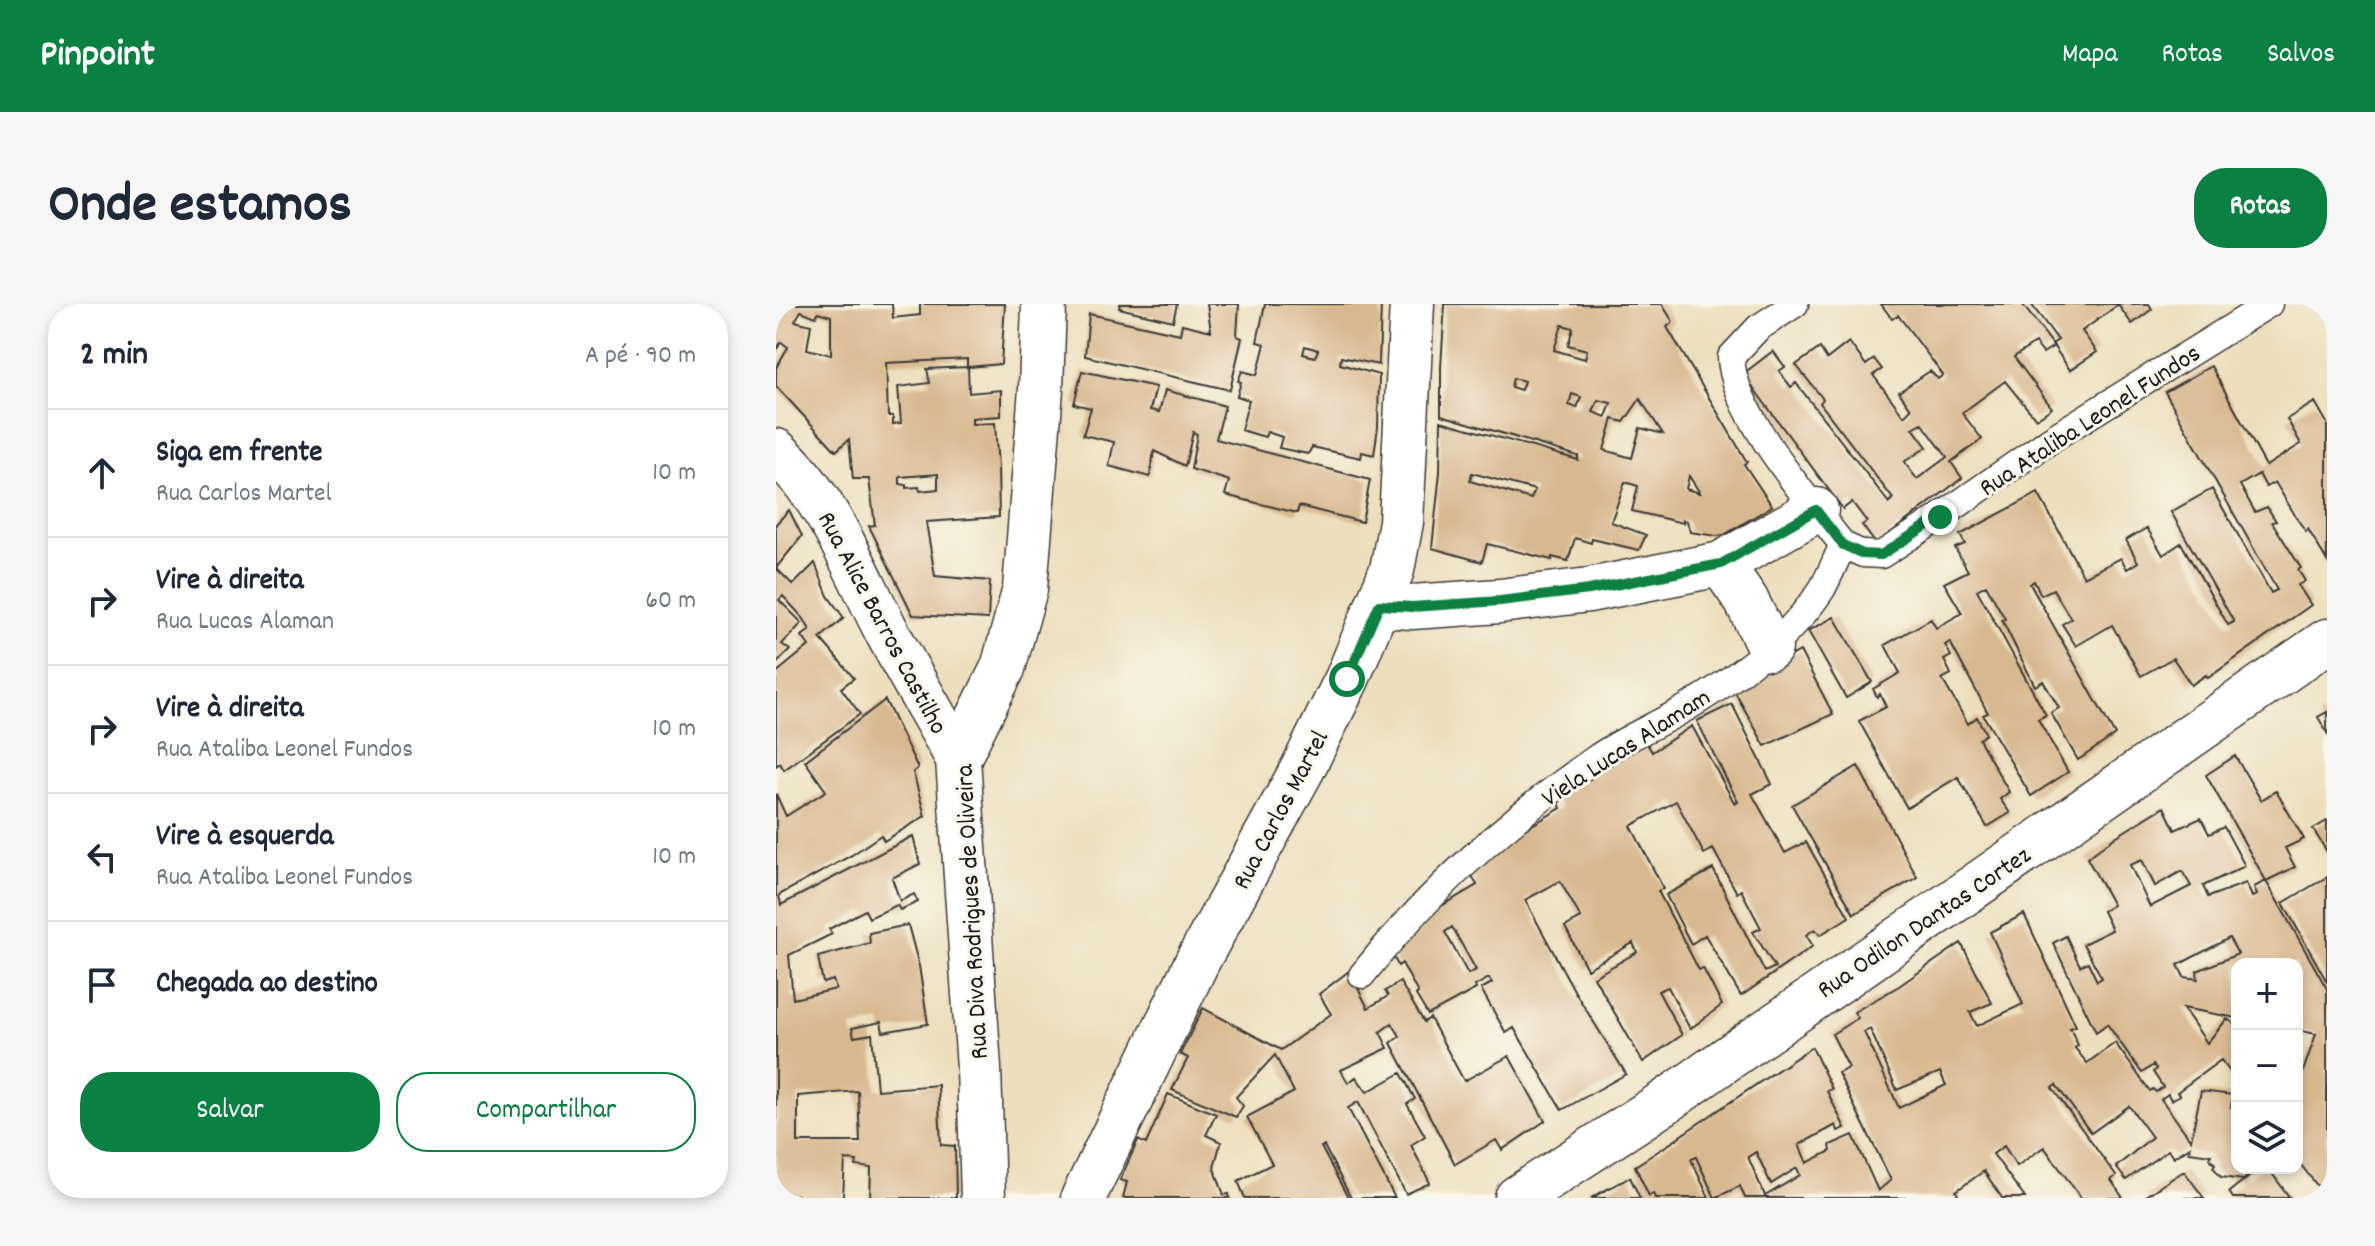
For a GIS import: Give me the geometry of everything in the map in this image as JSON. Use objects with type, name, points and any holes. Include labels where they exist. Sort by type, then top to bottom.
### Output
[{"type":"street","name":"Rua Diva Rodrigues de Oliveira","points":[[983,1198],[979,1068],[958,759],[1003,668],[1025,589],[1041,389],[1044,304]]},
{"type":"street","name":"Rua Carlos Martel","points":[[1083,1198],[1198,960],[1303,768],[1347,679],[1392,570],[1401,522],[1412,304]]},
{"type":"street","name":"Rua Alice Barros Castilho","points":[[776,451],[793,466],[823,506],[891,640],[958,759]]},
{"type":"street","points":[[1379,605],[1412,607],[1500,601],[1589,590],[1721,564],[1816,510]]},
{"type":"street","points":[[1721,564],[1746,600],[1770,648]]},
{"type":"street","name":"Rua Odilon Dantas Cortez","points":[[1517,1198],[1665,1102],[2327,641]]},
{"type":"lane","points":[[1795,304],[1758,328],[1731,357],[1731,373],[1752,421],[1843,545]]},
{"type":"lane","name":"Rua Ataliba Leonel Fundos","points":[[1843,545],[1863,554],[1881,555],[2056,436],[2269,304]]},
{"type":"lane","name":"Viela Lucas Alamam","points":[[1362,975],[1451,876],[1541,798],[1598,757],[1695,702],[1770,648],[1794,626],[1823,587],[1843,545]]},
{"type":"building","points":[[776,304],[892,304],[893,318],[920,315],[920,304],[1005,304],[1001,364],[968,367],[969,393],[1001,390],[1001,416],[972,418],[972,424],[995,423],[999,517],[926,522],[935,576],[990,581],[988,619],[913,615],[869,526],[875,525],[869,479],[853,479],[849,439],[836,451],[776,386],[776,368],[788,347],[781,342],[776,351]],"holes":[[[801,311],[816,317],[818,312],[831,316],[831,355],[807,349],[811,325],[795,321]],[[967,359],[967,367],[927,369],[930,383],[898,387],[901,423],[893,424],[893,416],[888,416],[886,363]],[[938,474],[938,489],[920,491],[919,487],[906,488],[906,485],[900,484],[900,477]]]},
{"type":"building","points":[[1120,304],[1177,304],[1173,321],[1119,308]]},
{"type":"building","points":[[1207,304],[1239,304],[1237,336],[1242,338],[1230,390],[1085,356],[1089,314],[1180,334],[1182,324],[1211,331]]},
{"type":"building","points":[[1265,304],[1381,304],[1379,365],[1341,357],[1340,364],[1379,375],[1374,455],[1362,452],[1361,458],[1312,447],[1308,454],[1279,448],[1282,437],[1267,432],[1265,437],[1241,430],[1249,400],[1237,396],[1241,382],[1238,381],[1242,371],[1257,375],[1265,344],[1257,342]],"holes":[[[1305,346],[1318,350],[1315,357],[1303,354]]]},
{"type":"building","points":[[1445,304],[1662,304],[1673,322],[1667,327],[1747,462],[1744,464],[1772,506],[1724,535],[1690,532],[1687,521],[1683,520],[1683,523],[1632,511],[1638,486],[1625,482],[1611,522],[1646,535],[1639,550],[1575,538],[1568,561],[1487,544],[1482,562],[1432,548],[1440,472],[1441,421],[1578,460],[1578,456],[1441,415]],"holes":[[[1562,325],[1573,328],[1568,345],[1587,350],[1585,359],[1554,350]],[[1513,378],[1524,381],[1521,390],[1511,387]],[[1572,394],[1581,397],[1577,408],[1569,405]],[[1640,399],[1663,434],[1640,428],[1632,458],[1604,450],[1613,419],[1624,422]],[[1598,400],[1611,403],[1606,417],[1593,412]],[[1472,473],[1535,490],[1531,499],[1470,481]],[[1689,476],[1700,493],[1686,489]]]},
{"type":"building","points":[[1881,304],[2022,304],[2054,346],[2043,353],[2035,343],[2014,357],[2052,408],[2036,419],[2005,381],[1962,413],[1982,439],[1951,462],[1962,478],[1876,544],[1862,525],[1867,522],[1852,502],[1843,509],[1743,374],[1773,351],[1785,367],[1779,371],[1791,387],[1796,383],[1889,503],[1893,499],[1820,403],[1823,399],[1796,365],[1820,348],[1827,359],[1849,342],[1866,365],[1874,359],[1882,369],[1873,375],[1904,416],[1911,409],[1899,392],[1930,371],[1938,379],[1943,375],[1898,315],[1892,319]],"holes":[[[1922,423],[1947,457],[1917,479],[1904,462],[1927,447],[1913,428]]]},
{"type":"building","points":[[2031,304],[2149,304],[2152,309],[2132,324],[2118,305],[2082,331],[2097,352],[2070,370],[2052,344],[2058,340]]},
{"type":"building","points":[[2211,366],[2266,466],[2301,444],[2287,419],[2315,402],[2327,423],[2327,561],[2275,482],[2266,487],[2259,474],[2240,485],[2255,512],[2267,507],[2276,521],[2272,522],[2301,568],[2298,570],[2305,581],[2298,585],[2311,605],[2208,678],[2206,675],[2191,685],[2173,658],[2141,676],[2112,625],[2076,646],[2062,624],[2071,619],[2053,589],[2041,595],[2034,581],[2030,584],[2115,735],[2078,760],[2051,713],[2059,708],[2043,681],[2035,686],[1986,585],[1977,590],[2046,715],[2038,719],[2068,772],[2031,796],[1983,715],[1988,713],[1950,642],[1945,645],[1951,656],[1944,660],[1951,674],[1942,679],[1968,724],[1977,717],[1986,734],[1979,739],[2009,792],[2000,799],[2010,813],[1987,827],[1958,777],[1907,808],[1859,721],[1886,707],[1880,694],[1877,697],[1873,689],[1900,673],[1885,645],[1931,619],[1936,628],[1962,613],[1944,583],[1968,571],[1955,548],[1965,544],[1960,535],[2038,493],[2084,577],[2121,558],[2127,569],[2138,562],[2126,540],[2147,528],[2163,555],[2181,543],[2228,625],[2234,622],[2171,512],[2212,489],[2271,593],[2277,590],[2165,392]]},
{"type":"building","points":[[1082,371],[1156,387],[1150,410],[1159,412],[1165,390],[1225,406],[1216,439],[1370,480],[1362,522],[1299,506],[1297,513],[1225,495],[1229,481],[1191,469],[1197,434],[1193,432],[1185,466],[1154,451],[1150,477],[1109,466],[1114,442],[1083,435],[1091,408],[1074,404]]},
{"type":"building","points":[[789,510],[802,536],[776,568],[776,524]]},
{"type":"building","points":[[815,563],[828,596],[844,618],[820,638],[854,678],[841,688],[860,714],[784,770],[780,763],[776,766],[776,673],[809,646],[802,636],[810,630],[783,596],[779,600],[802,623],[782,644],[790,650],[776,662],[776,568],[793,585]]},
{"type":"building","points":[[1834,617],[1872,682],[1846,698],[1808,631]]},
{"type":"building","points":[[1800,651],[1833,714],[1765,746],[1732,687]]},
{"type":"building","points":[[885,700],[918,768],[913,772],[925,816],[884,841],[881,835],[852,855],[779,895],[781,905],[913,836],[920,864],[892,878],[900,901],[914,894],[918,902],[900,910],[897,905],[869,918],[865,910],[829,929],[832,934],[789,955],[793,999],[836,989],[833,980],[823,983],[818,957],[870,943],[869,933],[908,925],[919,966],[928,1024],[883,1032],[881,1022],[852,1028],[854,1037],[872,1034],[877,1090],[938,1085],[941,1145],[955,1146],[956,1198],[870,1198],[871,1168],[856,1166],[857,1161],[845,1160],[843,1197],[798,1198],[798,1195],[782,1194],[782,1198],[776,1198],[776,794],[786,816],[826,791],[805,761]],"holes":[[[858,1091],[860,1142],[798,1142],[798,1096]]]},
{"type":"building","points":[[1732,704],[1772,784],[1752,794],[1785,853],[1806,842],[1849,917],[1820,935],[1815,929],[1806,935],[1813,946],[1741,996],[1705,935],[1691,944],[1666,895],[1713,869],[1765,972],[1775,967],[1753,932],[1761,928],[1741,890],[1737,893],[1713,849],[1704,854],[1676,801],[1631,826],[1663,888],[1658,891],[1699,970],[1703,968],[1722,1005],[1690,1029],[1668,987],[1658,991],[1682,1035],[1643,1062],[1594,977],[1637,952],[1633,943],[1587,969],[1565,927],[1581,918],[1560,881],[1525,900],[1575,992],[1626,1074],[1562,1110],[1514,1028],[1506,1033],[1481,989],[1492,983],[1489,978],[1475,986],[1476,989],[1428,1015],[1402,963],[1398,966],[1391,952],[1433,911],[1477,885],[1466,864],[1561,808],[1554,792],[1646,742],[1652,752],[1692,726],[1735,804],[1738,802],[1697,721]],"holes":[[[1452,927],[1476,970],[1468,974],[1445,932]]]},
{"type":"building","points":[[2327,712],[2327,733],[2318,717]]},
{"type":"building","points":[[2235,756],[2261,800],[2276,791],[2304,839],[2285,848],[2295,867],[2266,881],[2206,775]]},
{"type":"building","points":[[1858,766],[1917,877],[1854,914],[1792,805]]},
{"type":"building","points":[[2164,807],[2175,830],[2201,818],[2209,834],[2224,827],[2245,866],[2203,886],[2208,897],[2246,883],[2252,897],[2257,895],[2254,887],[2266,881],[2327,989],[2327,1191],[2323,1193],[2303,1168],[2303,1071],[2316,1034],[2303,1031],[2303,958],[2231,958],[2231,1017],[2183,1008],[2207,1043],[2227,1019],[2231,1021],[2231,1073],[2221,1060],[2177,1092],[2180,1095],[2171,1100],[2168,1094],[2161,1099],[2191,1140],[2201,1091],[2231,1095],[2231,1174],[2246,1174],[2245,1180],[2252,1174],[2272,1174],[2290,1198],[2233,1198],[2229,1192],[2244,1180],[2221,1177],[2213,1167],[2215,1164],[2210,1159],[2211,1155],[2189,1152],[2190,1147],[2174,1157],[2168,1150],[2126,1180],[2116,1167],[2152,1137],[2129,1106],[2091,1133],[2056,1085],[2052,1088],[2116,1176],[2111,1180],[2123,1198],[2081,1198],[2044,1147],[2017,1166],[2004,1146],[1993,1154],[2025,1198],[2002,1198],[1984,1171],[1956,1191],[1958,1195],[1953,1198],[1745,1198],[1740,1186],[1715,1198],[1696,1157],[1691,1159],[1709,1198],[1655,1198],[1653,1193],[1649,1196],[1635,1166],[1812,1047],[1832,1089],[1827,1091],[1845,1128],[1838,1131],[1836,1125],[1799,1145],[1807,1163],[1831,1151],[1830,1145],[1853,1135],[1878,1191],[1891,1180],[1838,1073],[1849,1068],[1832,1034],[1858,1018],[1854,1012],[1899,986],[1961,943],[1992,1003],[1970,1012],[1977,1026],[2023,1004],[1990,932],[2024,914],[2076,1026],[2070,1028],[2078,1045],[2075,1048],[2087,1063],[2115,1043],[2150,1091],[2153,1089],[2156,1092],[2163,1087],[2153,1072],[2156,1069],[2153,1065],[2142,1073],[2107,1024],[2096,1032],[2053,943],[2066,936],[2080,966],[2088,962],[2097,981],[2102,978],[2083,944],[2112,930],[2103,911],[2113,905],[2087,858]],"holes":[[[2142,860],[2155,886],[2182,871],[2191,886],[2150,907],[2130,865]],[[2229,938],[2238,954],[2197,971],[2198,979],[2184,977],[2178,965]],[[1870,1029],[1897,1090],[1940,1072],[1946,1085],[1899,1108],[1864,1032]],[[1756,1152],[1771,1184],[1797,1168],[1800,1175],[1765,1196],[1748,1157]]]},
{"type":"building","points":[[2327,821],[2327,852],[2313,829]]},
{"type":"building","points":[[2327,877],[2327,982],[2283,903]]},
{"type":"building","points":[[1349,971],[1368,1008],[1388,996],[1385,991],[1400,982],[1424,1022],[1430,1018],[1464,1081],[1509,1056],[1545,1121],[1502,1150],[1496,1140],[1455,1164],[1391,1043],[1400,1036],[1392,1023],[1380,1032],[1388,1048],[1341,1070],[1348,1083],[1356,1077],[1367,1092],[1401,1073],[1415,1099],[1407,1104],[1425,1136],[1411,1145],[1430,1183],[1406,1194],[1358,1102],[1348,1108],[1395,1198],[1351,1198],[1324,1146],[1321,1147],[1348,1198],[1245,1198],[1238,1181],[1272,1164],[1247,1117],[1294,1092],[1275,1055],[1236,1097],[1243,1106],[1236,1117],[1172,1090],[1188,1058],[1180,1054],[1203,1008],[1281,1050],[1331,1014],[1319,994]]},
{"type":"building","points":[[1168,1094],[1216,1114],[1206,1135],[1221,1142],[1214,1167],[1224,1195],[1229,1194],[1230,1198],[1123,1198],[1127,1182],[1120,1180],[1138,1140],[1146,1144]]},
{"type":"building","points":[[2184,1171],[2204,1198],[2142,1198]]},
{"type":"building","points":[[1630,1177],[1640,1198],[1591,1198]]},
{"type":"route","points":[[1347,679],[1379,605],[1412,607],[1500,601],[1589,590],[1721,564],[1816,510],[1843,545],[1863,554],[1881,555],[1940,517]]}]
